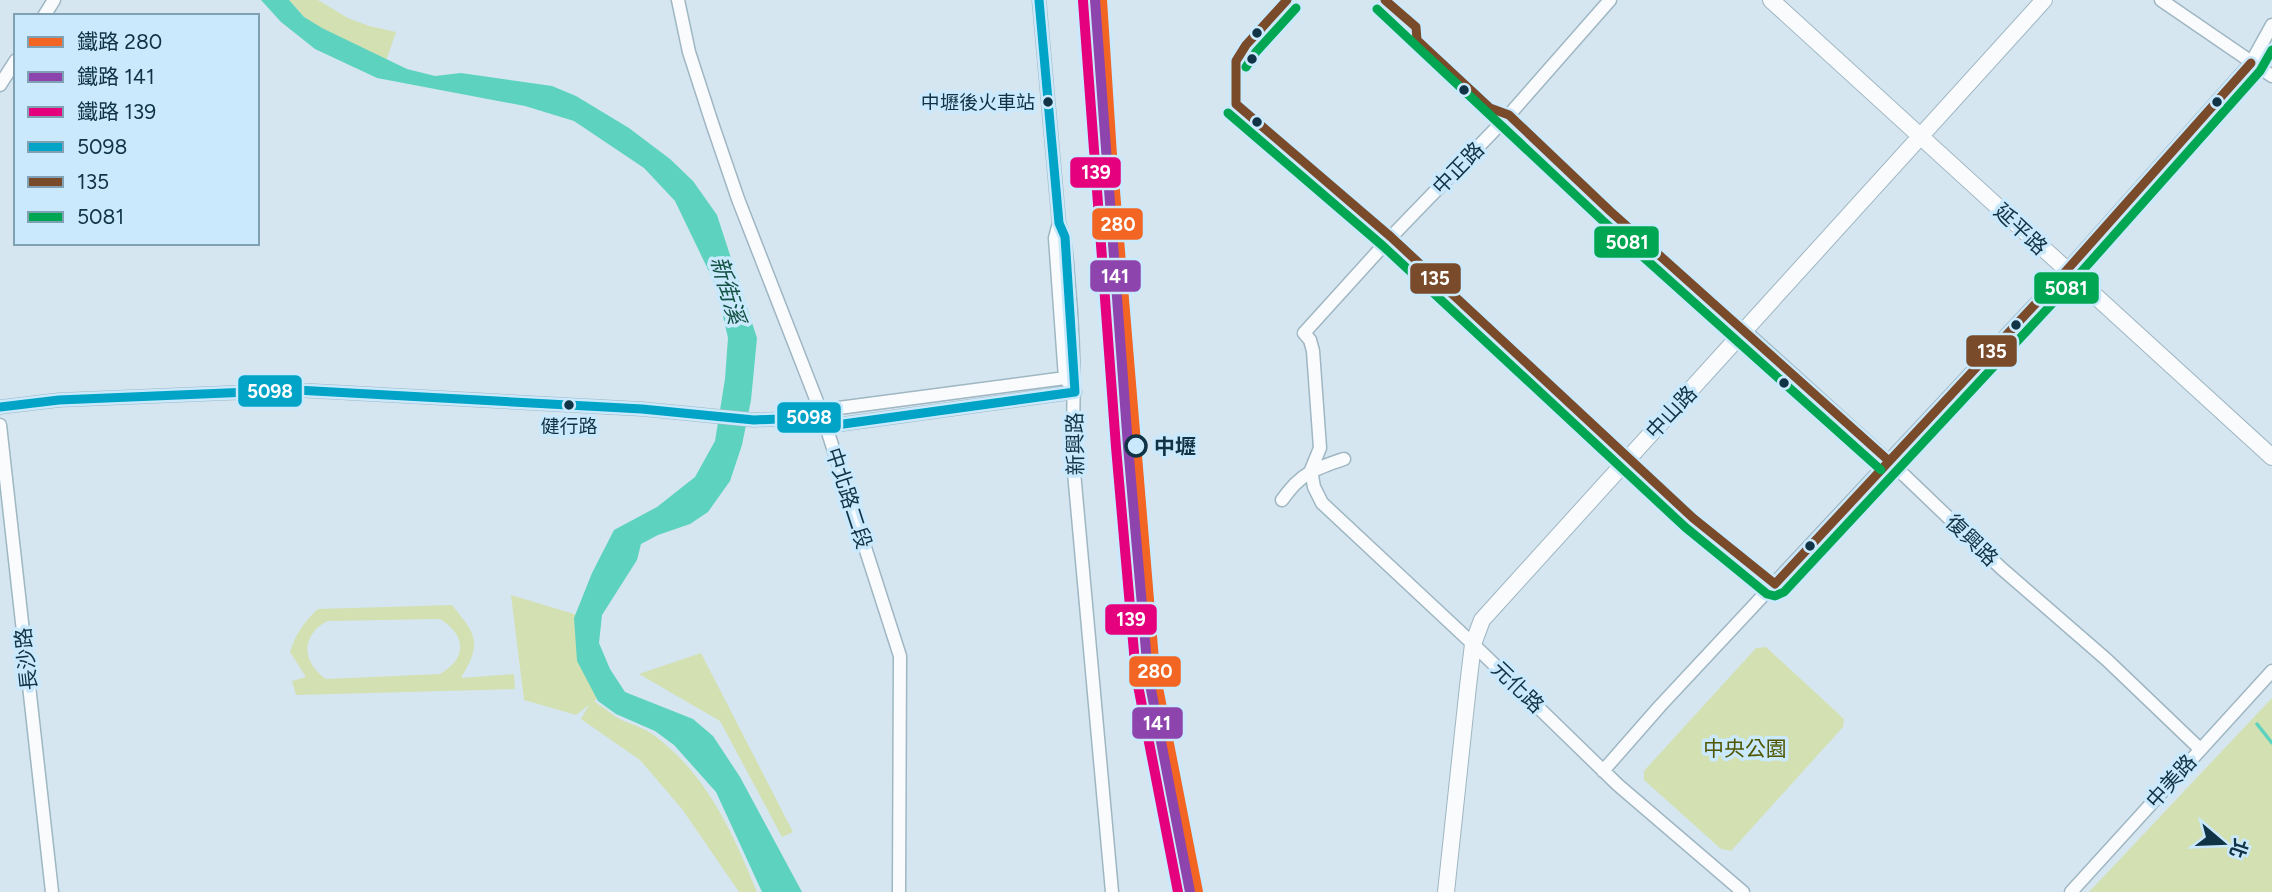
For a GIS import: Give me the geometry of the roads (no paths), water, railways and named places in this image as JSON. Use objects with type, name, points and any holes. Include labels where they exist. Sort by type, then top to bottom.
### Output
[{"type":"main road","name":"延平路","points":[[1771,0],[2272,457]]},
{"type":"main road","name":"中山路","points":[[1446,892],[1474,644],[1482,620],[2044,0]]},
{"type":"street","name":"中北路二段","points":[[678,0],[689,52],[738,199],[823,417],[900,656],[899,892]]},
{"type":"street","points":[[1039,0],[1059,223],[1065,237],[1072,323],[1069,377]]},
{"type":"street","name":"中正路","points":[[1311,470],[1320,448],[1320,426],[1313,351],[1310,340],[1304,333],[1391,237],[1509,115],[1610,0]]},
{"type":"street","points":[[2161,0],[2272,76]]},
{"type":"street","points":[[1603,771],[1660,706],[2066,271],[2251,63],[2272,25]]},
{"type":"street","points":[[0,85],[14,63]]},
{"type":"street","points":[[1059,223],[1055,238],[1069,377]]},
{"type":"street","name":"復興路","points":[[1745,331],[1889,461],[2001,568],[2107,660],[2200,749]]},
{"type":"street","points":[[823,417],[831,409],[1069,377]]},
{"type":"street","name":"新興路","points":[[1069,377],[1075,392],[1072,450],[1112,892]]},
{"type":"street","points":[[0,407],[59,400],[296,390],[642,409],[750,419],[823,417],[836,425],[1075,392]]},
{"type":"street","name":"長沙路","points":[[0,425],[52,892]]},
{"type":"street","points":[[1282,500],[1294,482],[1311,470],[1343,459]]},
{"type":"street","name":"元化路","points":[[1311,470],[1314,487],[1322,503],[1474,644],[1603,771],[1743,892]]},
{"type":"street","name":"中美路","points":[[2071,892],[2272,671]]},
{"type":"water","name":"新街溪","points":[[261,0],[289,0],[304,17],[322,28],[407,69],[435,76],[461,73],[552,86],[576,96],[629,128],[670,159],[693,181],[717,215],[757,338],[751,400],[742,445],[730,481],[708,512],[690,524],[641,544],[637,560],[602,615],[599,643],[610,669],[625,692],[693,719],[713,736],[740,777],[802,892],[762,892],[716,792],[674,745],[655,731],[616,714],[598,701],[577,661],[574,618],[592,573],[614,530],[657,507],[695,477],[715,441],[725,379],[728,338],[716,286],[675,201],[644,168],[574,121],[525,106],[377,78],[315,49],[281,22]]},
{"type":"waterway","points":[[2257,724],[2272,743]]},
{"type":"rail line","name":"141","points":[[1095,0],[1148,674],[1190,892]]},
{"type":"rail line","name":"280","points":[[1102,0],[1112,155],[1155,672],[1198,892]]},
{"type":"rail line","name":"139","points":[[1083,1],[1136,675],[1178,892]]},
{"type":"place","name":"中壢後火車站","points":[[1048,102]]},
{"type":"place","name":"健行路","points":[[569,405]]},
{"type":"place","name":"中壢","points":[[1136,446]]},
{"type":"park label","name":"中央公園","points":[[1745,748]]}]
